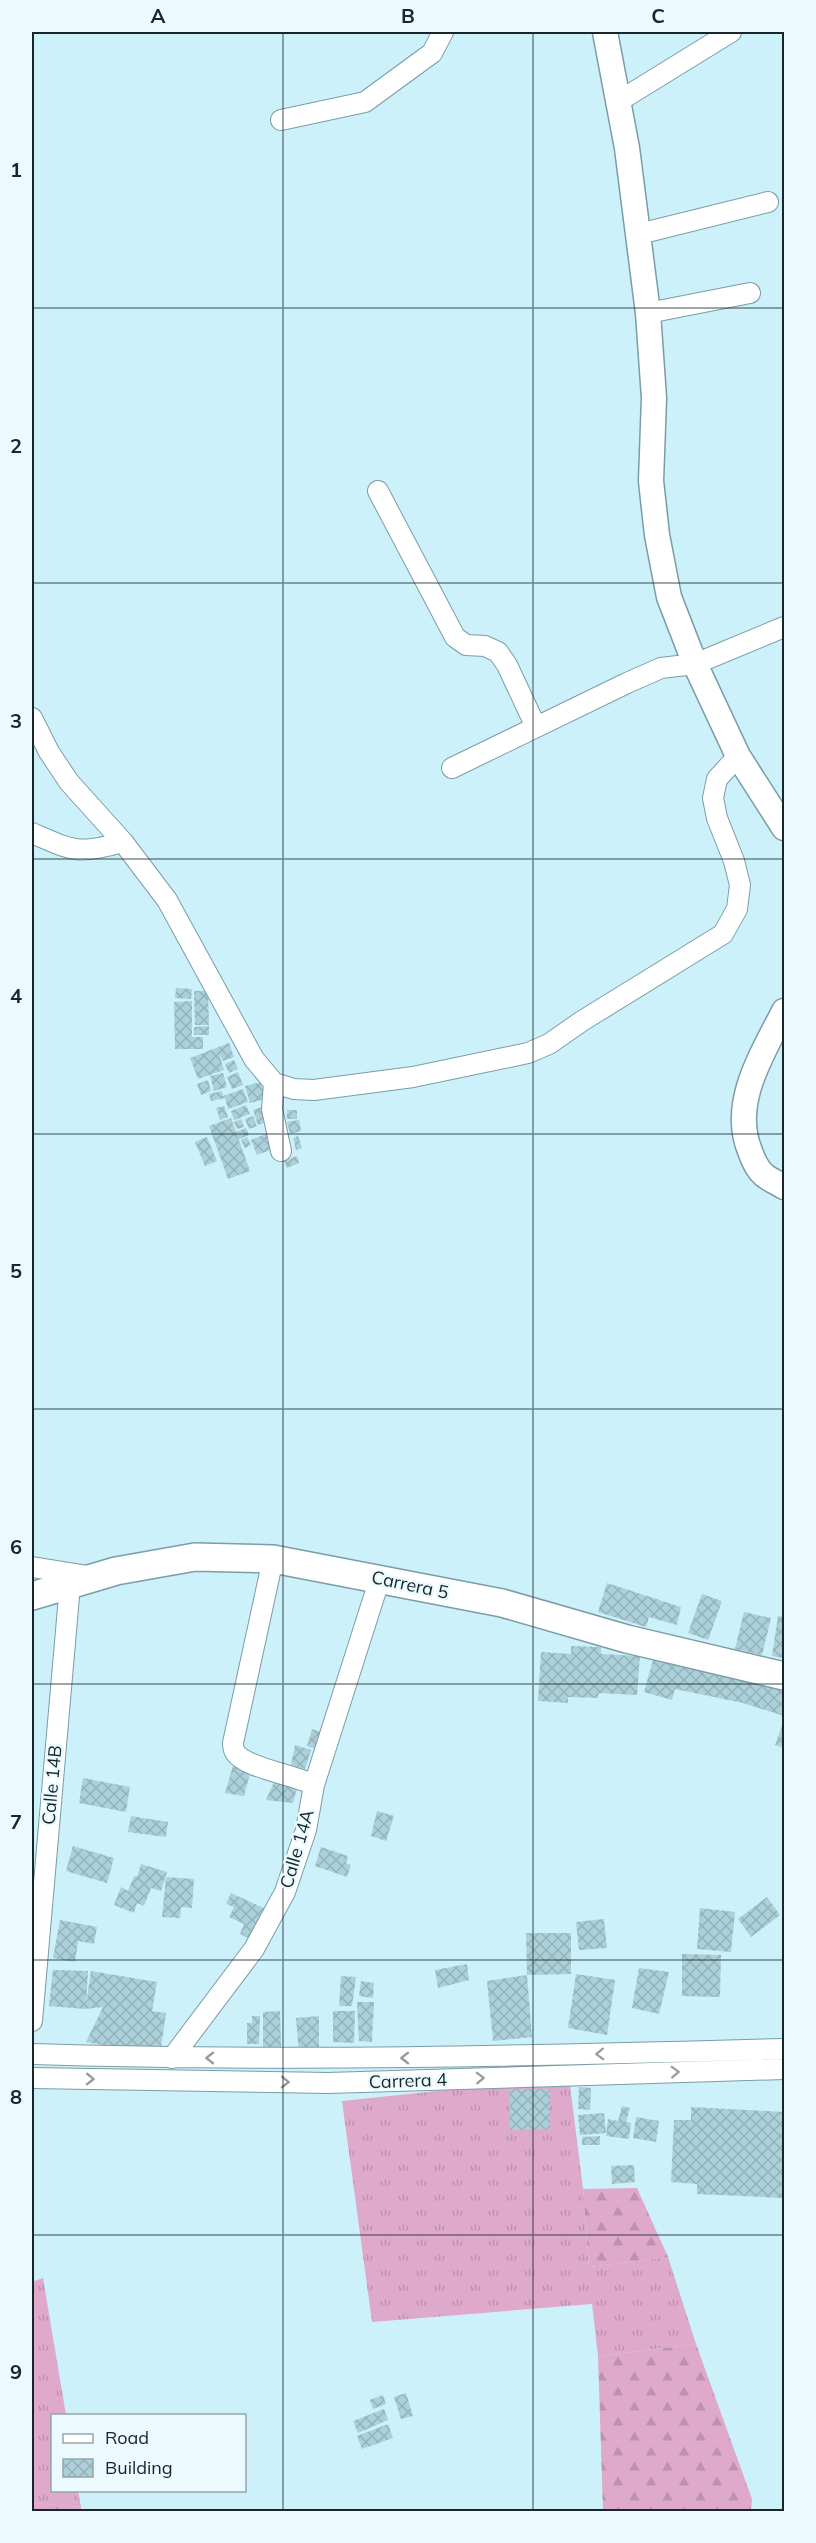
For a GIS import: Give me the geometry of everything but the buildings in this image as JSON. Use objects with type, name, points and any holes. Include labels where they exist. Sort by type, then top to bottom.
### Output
[{"type":"main road","name":"Carrera 5","points":[[32,1596],[99,1577],[195,1557],[273,1559],[502,1603],[627,1639],[784,1676]]},
{"type":"street","points":[[281,120],[365,102],[432,53],[443,32]]},
{"type":"street","points":[[605,32],[619,101],[648,313],[654,398],[651,481],[657,535],[669,597],[695,664],[738,756],[784,828]]},
{"type":"street","points":[[619,101],[731,32]]},
{"type":"street","points":[[639,234],[768,202]]},
{"type":"street","points":[[648,313],[750,293]]},
{"type":"street","points":[[378,491],[455,638],[466,645],[485,646],[498,652],[507,665],[536,727]]},
{"type":"street","points":[[452,768],[661,668],[695,664],[784,627]]},
{"type":"street","points":[[32,718],[49,753],[69,782],[123,842],[167,900],[254,1059],[274,1083],[294,1089],[314,1090],[413,1077],[528,1053],[549,1044],[582,1021],[723,934],[737,909],[740,885],[734,861],[717,818],[713,798],[717,779],[738,756]]},
{"type":"street","points":[[32,832],[72,850],[94,850],[123,842]]},
{"type":"street","points":[[784,1011],[752,1078],[743,1120],[745,1138],[754,1163],[765,1175],[784,1187]]},
{"type":"street","points":[[274,1083],[272,1109],[281,1151]]},
{"type":"street","points":[[273,1559],[233,1743],[235,1753],[247,1762],[303,1779],[314,1785]]},
{"type":"street","points":[[32,1567],[72,1575],[99,1577]]},
{"type":"street","name":"Calle 14A","points":[[172,2058],[254,1949],[285,1892],[306,1830],[314,1785],[380,1578]]},
{"type":"street","name":"Calle 14B","points":[[32,2021],[70,1585]]},
{"type":"street","name":"Carrera 4","points":[[32,2054],[172,2058],[479,2057],[784,2049]]},
{"type":"street","name":"Carrera 4","points":[[32,2078],[327,2083],[784,2069]]},
{"type":"green space","points":[[569,2077],[583,2189],[589,2267],[668,2257],[696,2344],[598,2356],[592,2304],[372,2322],[342,2101]]},
{"type":"green space","points":[[637,2188],[668,2257],[589,2267],[583,2189]]},
{"type":"green space","points":[[43,2278],[66,2414],[51,2414],[51,2492],[78,2492],[81,2507],[32,2503],[32,2282]]},
{"type":"green space","points":[[696,2344],[752,2499],[751,2511],[603,2511],[598,2356]]},
{"type":"green space","points":[[32,2503],[81,2507],[81,2511],[32,2511]]}]
